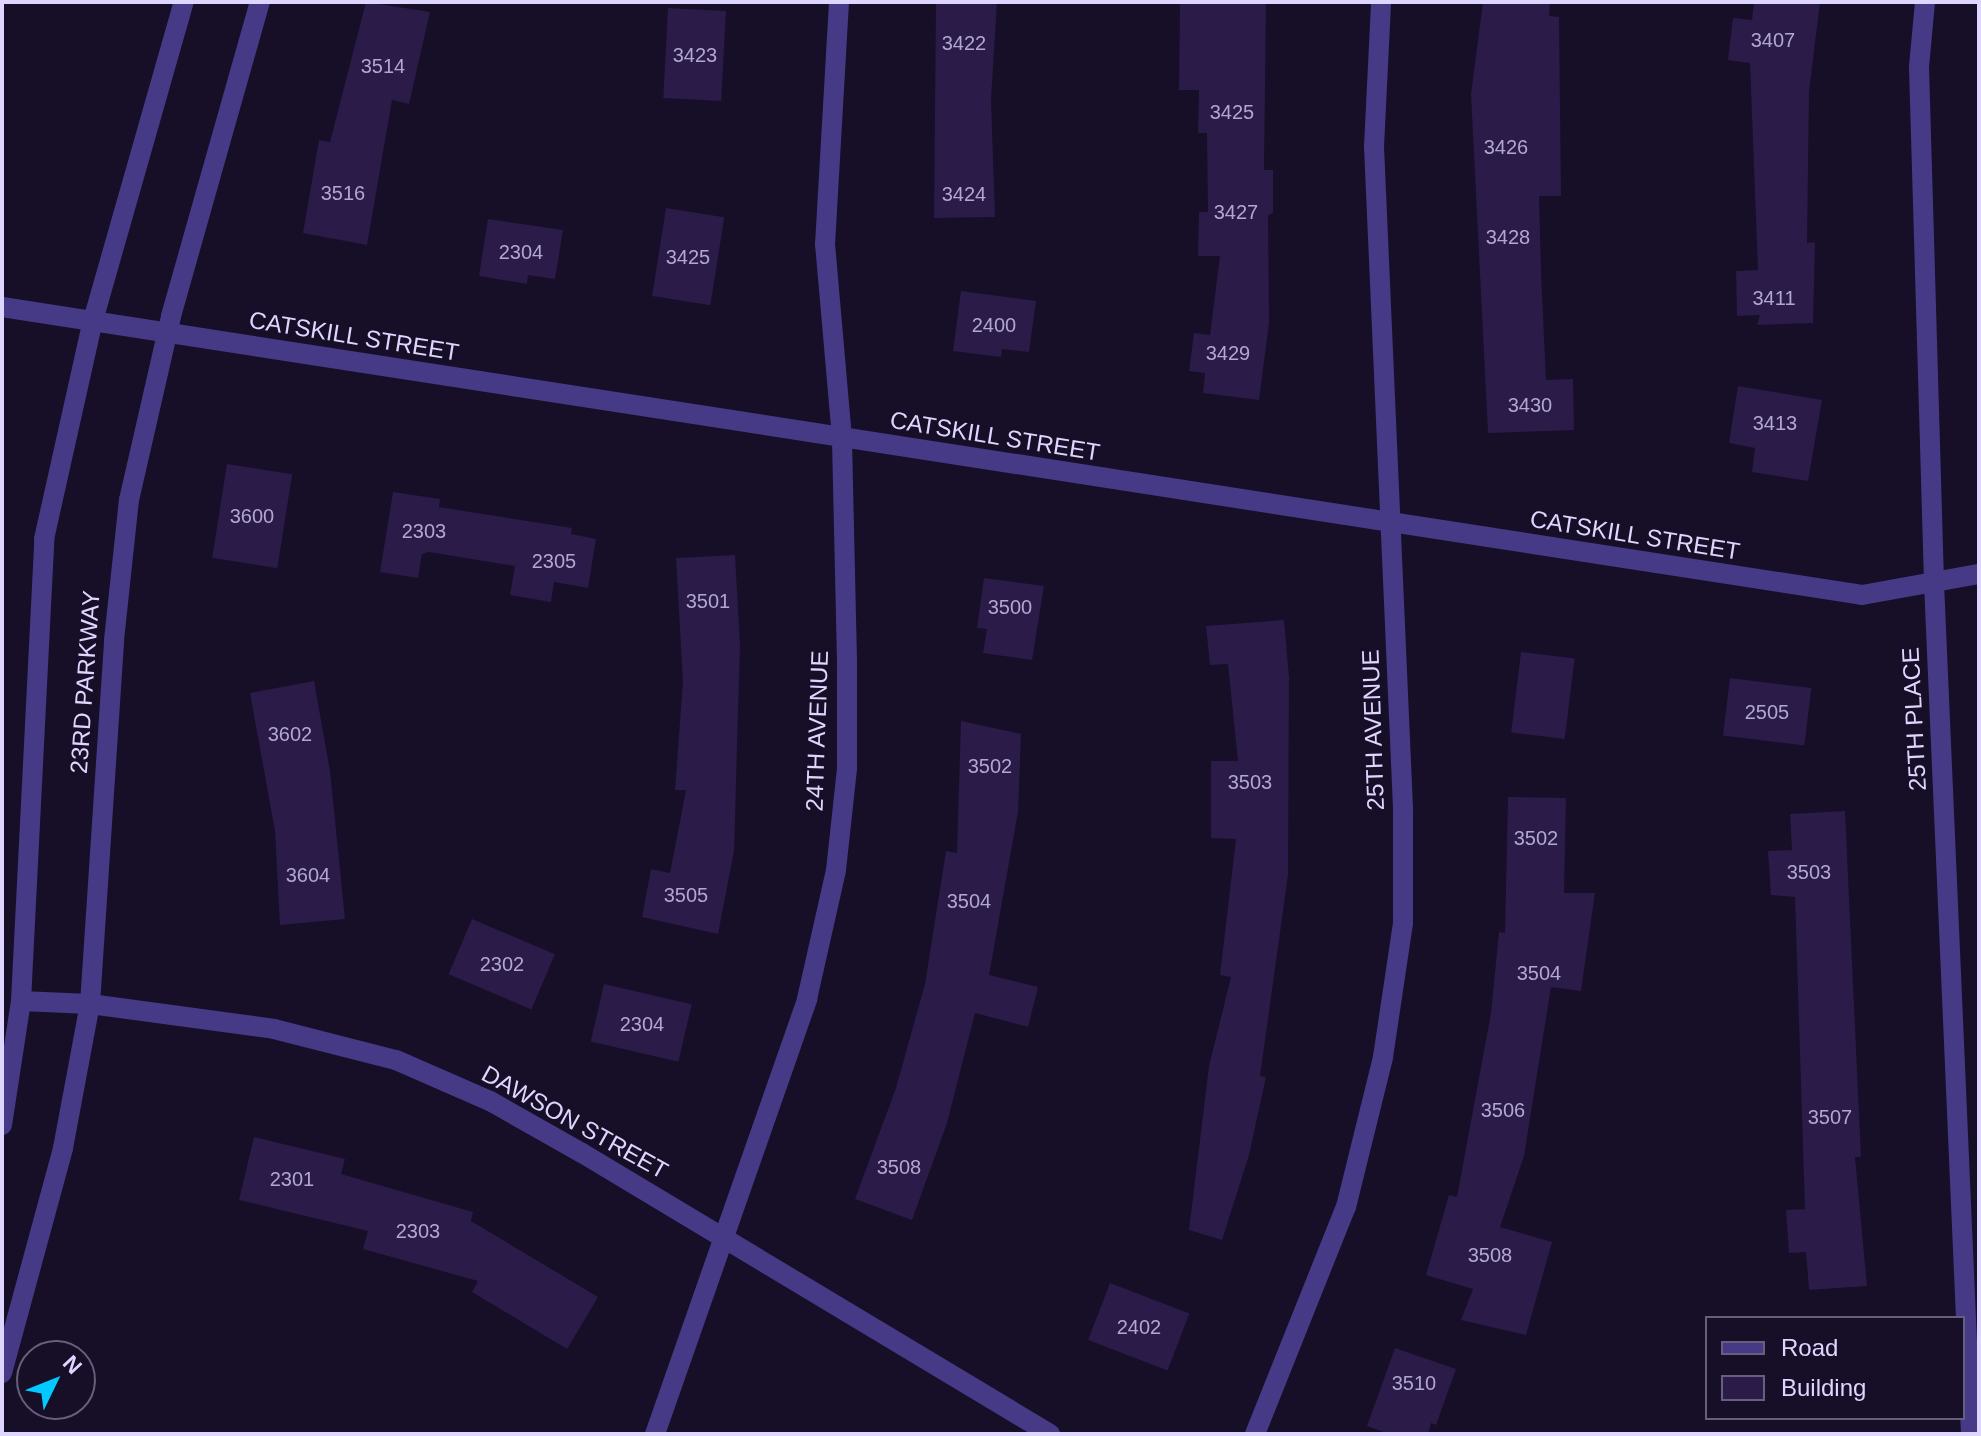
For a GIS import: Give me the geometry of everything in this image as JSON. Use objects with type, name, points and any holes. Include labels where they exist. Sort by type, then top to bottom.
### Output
[{"type":"street","name":"23RD PARKWAY","points":[[2,1125],[21,1001],[44,539],[92,324],[184,2]]},
{"type":"street","name":"23RD PARKWAY","points":[[2,1373],[63,1148],[90,1004],[120,559],[167,333],[260,2]]},
{"type":"street","name":"24TH AVENUE","points":[[655,1434],[807,999],[836,870],[847,768],[842,438],[825,245],[839,2]]},
{"type":"street","name":"25TH AVENUE","points":[[1255,1434],[1346,1207],[1385,1042],[1403,908],[1391,524],[1374,147],[1381,2]]},
{"type":"street","name":"25TH PLACE","points":[[1925,2],[1919,67],[1934,583],[1971,1434]]},
{"type":"street","name":"CATSKILL STREET","points":[[2,307],[92,324],[167,333],[1862,595],[1979,574]]},
{"type":"street","name":"DAWSON STREET","points":[[21,1001],[90,1004],[274,1029],[396,1060],[490,1101],[726,1238],[1050,1434]]},
{"type":"building","points":[[366,2],[430,12],[409,104],[392,100],[367,245],[303,233],[319,140],[330,142]]},
{"type":"building","points":[[936,2],[997,2],[991,99],[995,217],[934,218]]},
{"type":"building","points":[[1180,2],[1266,2],[1264,170],[1273,170],[1273,213],[1268,215],[1269,323],[1259,400],[1203,393],[1205,373],[1189,371],[1194,333],[1210,335],[1220,256],[1198,256],[1199,212],[1208,212],[1207,133],[1198,133],[1199,90],[1179,90]]},
{"type":"building","points":[[1483,2],[1550,2],[1549,16],[1559,17],[1561,196],[1539,196],[1541,273],[1546,380],[1573,379],[1574,430],[1488,433],[1471,94]]},
{"type":"building","points":[[1754,2],[1820,2],[1809,92],[1807,243],[1815,242],[1813,323],[1757,325],[1760,315],[1737,316],[1736,271],[1758,270],[1750,63],[1728,60],[1733,18],[1752,20]]},
{"type":"building","points":[[668,8],[726,11],[721,101],[663,98]]},
{"type":"building","points":[[666,208],[724,217],[710,305],[652,296]]},
{"type":"building","points":[[488,219],[563,230],[555,279],[528,275],[527,284],[479,276]]},
{"type":"building","points":[[961,291],[1036,301],[1029,352],[1002,349],[1001,357],[953,351]]},
{"type":"building","points":[[1738,386],[1822,400],[1808,481],[1752,472],[1755,448],[1729,443]]},
{"type":"building","points":[[227,464],[292,474],[277,568],[212,558]]},
{"type":"building","points":[[393,492],[440,499],[439,507],[572,528],[571,534],[596,539],[588,588],[554,582],[551,602],[510,595],[515,566],[429,552],[422,554],[418,578],[380,572]]},
{"type":"building","points":[[735,555],[740,645],[734,851],[718,934],[642,917],[651,869],[670,873],[686,790],[675,790],[683,681],[676,558]]},
{"type":"building","points":[[984,578],[1044,586],[1032,660],[983,653],[987,629],[977,628]]},
{"type":"building","points":[[1284,620],[1289,677],[1288,875],[1260,1076],[1266,1077],[1249,1155],[1222,1240],[1189,1230],[1209,1066],[1231,977],[1220,975],[1236,839],[1211,838],[1211,761],[1238,761],[1228,664],[1210,665],[1206,626]]},
{"type":"building","points":[[1521,652],[1575,659],[1565,739],[1511,732]]},
{"type":"building","points":[[1730,678],[1811,688],[1804,746],[1723,736]]},
{"type":"building","points":[[314,681],[330,771],[345,919],[280,925],[275,831],[250,693]]},
{"type":"building","points":[[961,721],[1021,734],[1018,812],[989,975],[1038,987],[1028,1027],[975,1013],[947,1123],[912,1220],[855,1199],[896,1088],[925,984],[946,851],[957,853]]},
{"type":"building","points":[[1508,797],[1566,798],[1564,893],[1595,893],[1581,991],[1551,987],[1524,1156],[1500,1227],[1552,1242],[1526,1335],[1461,1320],[1473,1289],[1426,1275],[1449,1195],[1457,1197],[1491,1013],[1499,932],[1505,933]]},
{"type":"building","points":[[1845,811],[1861,1157],[1855,1157],[1867,1286],[1809,1290],[1806,1252],[1789,1253],[1786,1210],[1805,1209],[1795,897],[1771,895],[1768,851],[1792,850],[1790,814]]},
{"type":"building","points":[[472,919],[555,954],[531,1009],[449,974]]},
{"type":"building","points":[[604,984],[692,1004],[678,1062],[591,1041]]},
{"type":"building","points":[[254,1137],[345,1159],[341,1174],[473,1212],[471,1221],[598,1297],[567,1349],[472,1292],[478,1281],[363,1249],[368,1231],[239,1200]]},
{"type":"building","points":[[1110,1283],[1189,1313],[1167,1370],[1088,1340]]},
{"type":"building","points":[[1395,1348],[1456,1369],[1436,1425],[1431,1423],[1428,1434],[1389,1434],[1367,1426]]}]
